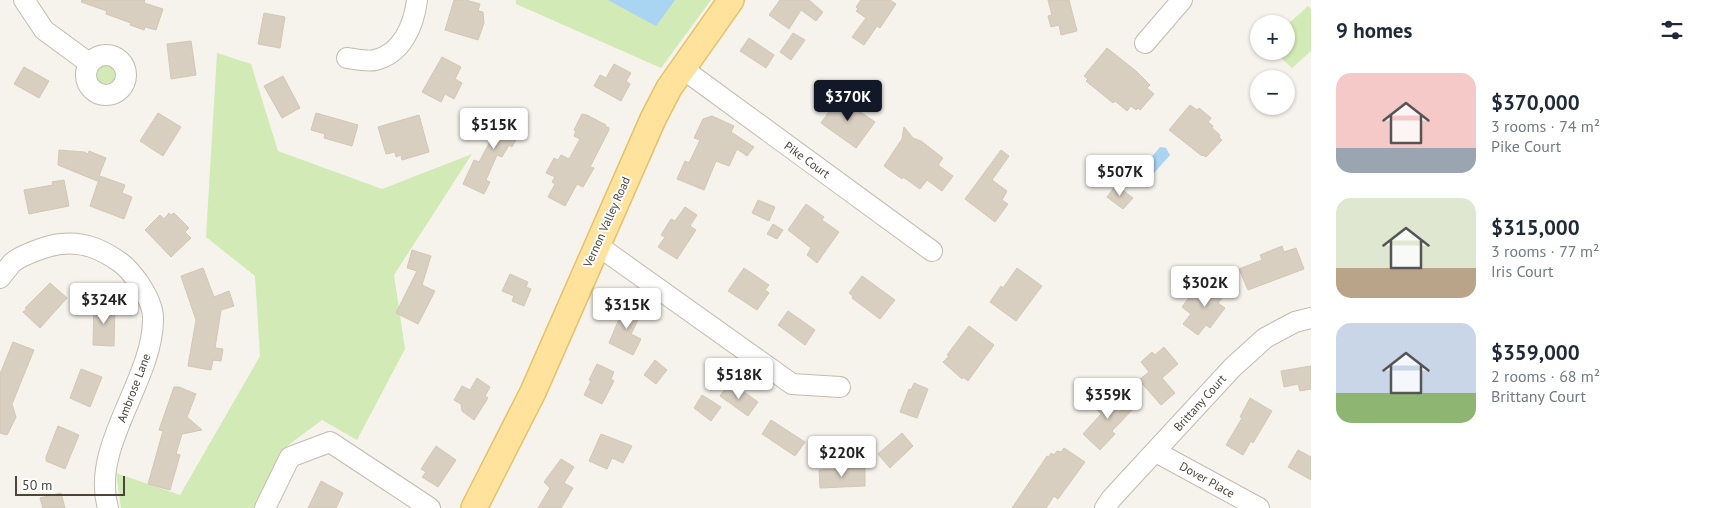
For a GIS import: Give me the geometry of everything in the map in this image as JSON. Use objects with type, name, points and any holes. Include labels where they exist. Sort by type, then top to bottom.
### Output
[{"type":"main road","name":"Vernon Valley Road","points":[[474,508],[533,392],[652,119],[669,88],[731,0]]},
{"type":"street","points":[[24,0],[44,30],[89,63]]},
{"type":"street","points":[[347,58],[374,60],[398,49],[410,28],[417,0]]},
{"type":"street","points":[[1145,43],[1182,0]]},
{"type":"street","name":"Pike Court","points":[[683,69],[932,251]]},
{"type":"street","name":"Ambrose Lane","points":[[0,278],[13,262],[37,251],[61,244],[86,244],[109,254],[129,269],[145,291],[153,316],[149,350],[112,447],[105,479],[108,508]]},
{"type":"street","points":[[597,246],[792,384],[840,387]]},
{"type":"street","name":"Brittany Court","points":[[1105,508],[1111,499],[1232,368],[1265,338],[1295,322],[1311,318]]},
{"type":"street","points":[[265,508],[290,457],[330,442],[430,508]]},
{"type":"street","name":"Dover Place","points":[[1156,452],[1259,508]]},
{"type":"green space","points":[[516,0],[711,0],[661,68],[516,4]]},
{"type":"green space","points":[[1308,6],[1311,9],[1311,51],[1292,68],[1284,60],[1295,60],[1295,18]]},
{"type":"green space","points":[[217,53],[251,64],[278,151],[382,189],[472,154],[394,275],[405,349],[357,440],[322,420],[287,446],[255,508],[121,508],[116,473],[180,495],[260,356],[255,276],[206,237]]},
{"type":"green space","points":[[107,57],[119,62],[124,74],[119,86],[107,91],[95,86],[90,74],[95,62]]},
{"type":"water","points":[[608,0],[675,0],[656,26]]},
{"type":"water","points":[[1160,147],[1166,148],[1170,155],[1154,173],[1150,173],[1145,168],[1145,165]]},
{"type":"building","points":[[82,0],[145,0],[144,3],[163,9],[156,30],[145,27],[144,30],[106,14],[107,11],[81,2]]},
{"type":"building","points":[[454,0],[466,0],[480,4],[478,11],[483,12],[484,23],[478,40],[445,30]]},
{"type":"building","points":[[780,0],[809,0],[823,12],[816,21],[801,10],[789,29],[769,15]]},
{"type":"building","points":[[861,0],[890,0],[896,4],[880,28],[877,26],[864,45],[852,37],[866,18],[856,11],[858,9],[856,7]]},
{"type":"building","points":[[1048,0],[1069,0],[1077,31],[1061,35],[1059,25],[1051,27],[1048,16],[1052,15]]},
{"type":"building","points":[[264,13],[285,17],[280,48],[258,44]]},
{"type":"building","points":[[793,33],[805,40],[791,60],[780,52]]},
{"type":"building","points":[[749,38],[774,55],[766,68],[740,51]]},
{"type":"building","points":[[191,41],[196,75],[171,79],[167,44]]},
{"type":"building","points":[[1107,48],[1150,85],[1147,88],[1154,94],[1140,110],[1138,108],[1136,110],[1131,106],[1127,111],[1115,101],[1113,103],[1086,81],[1088,79],[1084,76]]},
{"type":"building","points":[[442,57],[461,67],[455,79],[462,83],[454,99],[445,94],[441,102],[422,92]]},
{"type":"building","points":[[614,64],[631,73],[626,81],[630,84],[621,101],[594,86],[600,75],[606,78]]},
{"type":"building","points":[[24,67],[49,81],[39,98],[14,84]]},
{"type":"building","points":[[283,76],[300,108],[282,118],[264,86]]},
{"type":"building","points":[[839,97],[875,122],[856,148],[821,123]]},
{"type":"building","points":[[1190,105],[1197,110],[1199,108],[1211,118],[1208,122],[1222,140],[1206,157],[1202,156],[1169,130]]},
{"type":"building","points":[[500,110],[525,123],[512,147],[509,145],[502,157],[497,155],[486,180],[490,182],[484,194],[463,184],[474,160],[479,162],[492,138],[487,135]]},
{"type":"building","points":[[158,113],[181,127],[163,156],[140,141]]},
{"type":"building","points":[[316,113],[358,125],[352,146],[324,138],[325,134],[311,130]]},
{"type":"building","points":[[582,114],[606,125],[609,130],[590,167],[594,168],[583,187],[577,184],[565,206],[548,197],[555,184],[552,182],[555,177],[546,173],[554,158],[558,160],[561,155],[569,159],[580,139],[574,136],[576,131],[574,130]]},
{"type":"building","points":[[419,115],[429,152],[402,160],[401,155],[396,157],[395,152],[386,154],[378,127]]},
{"type":"building","points":[[712,116],[734,126],[731,132],[754,147],[747,156],[737,149],[729,166],[716,161],[704,190],[677,179],[685,161],[689,163],[700,140],[694,138],[703,119]]},
{"type":"building","points":[[904,127],[913,138],[921,141],[943,158],[938,165],[953,176],[942,191],[927,180],[920,189],[884,166],[902,139]]},
{"type":"building","points":[[59,150],[88,154],[89,151],[106,158],[97,181],[58,165]]},
{"type":"building","points":[[1001,150],[1009,156],[992,180],[1007,191],[1002,200],[1008,204],[995,222],[965,199]]},
{"type":"building","points":[[100,176],[125,185],[122,193],[132,197],[124,219],[90,206]]},
{"type":"building","points":[[64,180],[69,206],[29,214],[24,190],[53,185],[52,182]]},
{"type":"building","points":[[1116,185],[1133,198],[1123,209],[1107,197]]},
{"type":"building","points":[[758,200],[775,207],[769,221],[752,213]]},
{"type":"building","points":[[806,204],[824,217],[822,220],[839,232],[817,263],[807,255],[811,248],[788,230]]},
{"type":"building","points":[[685,207],[697,215],[690,226],[696,230],[677,259],[658,247],[665,237],[661,235],[671,219],[675,221]]},
{"type":"building","points":[[169,213],[171,215],[174,213],[189,228],[185,232],[191,238],[171,257],[145,230],[160,215],[164,219]]},
{"type":"building","points":[[773,224],[783,230],[777,239],[767,234]]},
{"type":"building","points":[[1282,246],[1284,252],[1296,248],[1304,269],[1248,290],[1239,269],[1262,260],[1260,255]]},
{"type":"building","points":[[412,250],[431,256],[422,285],[435,291],[418,324],[396,313],[417,271],[407,268]]},
{"type":"building","points":[[203,268],[214,297],[229,291],[234,306],[221,310],[215,348],[223,349],[221,361],[213,360],[211,370],[188,366],[196,320],[181,276]]},
{"type":"building","points":[[744,268],[769,285],[765,290],[769,293],[757,310],[728,291]]},
{"type":"building","points":[[1017,268],[1042,286],[1016,321],[990,302]]},
{"type":"building","points":[[510,274],[528,282],[526,287],[531,289],[524,306],[512,301],[514,296],[502,291]]},
{"type":"building","points":[[862,276],[895,300],[880,319],[852,298],[853,296],[849,293]]},
{"type":"building","points":[[1214,281],[1228,291],[1218,303],[1225,308],[1210,328],[1206,325],[1198,335],[1183,324],[1191,314],[1182,307],[1193,292],[1200,298]]},
{"type":"building","points":[[50,283],[67,298],[40,328],[23,312]]},
{"type":"building","points":[[626,302],[643,310],[631,334],[641,339],[633,355],[609,343]]},
{"type":"building","points":[[94,305],[115,305],[114,346],[93,345]]},
{"type":"building","points":[[788,311],[815,330],[805,345],[778,325]]},
{"type":"building","points":[[969,326],[994,345],[968,381],[963,377],[962,379],[943,362]]},
{"type":"building","points":[[13,342],[34,350],[12,404],[16,417],[7,435],[0,433],[0,374]]},
{"type":"building","points":[[1164,347],[1178,364],[1162,378],[1175,393],[1161,405],[1139,380],[1149,372],[1141,362],[1152,352],[1155,355]]},
{"type":"building","points":[[655,360],[667,370],[656,384],[644,375]]},
{"type":"building","points":[[597,364],[614,372],[611,379],[614,381],[602,404],[584,395]]},
{"type":"building","points":[[1311,366],[1311,389],[1300,391],[1298,384],[1284,387],[1281,371]]},
{"type":"building","points":[[81,369],[102,377],[90,407],[70,398]]},
{"type":"building","points":[[477,378],[490,387],[485,396],[488,398],[474,420],[462,411],[461,404],[454,400],[462,386],[470,390]]},
{"type":"building","points":[[914,383],[928,389],[917,418],[900,412],[909,389],[911,390]]},
{"type":"building","points":[[728,385],[733,389],[736,386],[758,402],[748,416],[720,396]]},
{"type":"building","points":[[174,387],[179,387],[196,394],[187,417],[202,430],[182,434],[176,454],[180,455],[170,490],[148,484],[163,431],[159,430]]},
{"type":"building","points":[[1114,390],[1134,408],[1112,431],[1115,434],[1100,450],[1083,434],[1101,414],[1096,409]]},
{"type":"building","points":[[702,395],[721,407],[711,421],[694,408]]},
{"type":"building","points":[[1250,398],[1272,411],[1253,443],[1251,441],[1243,455],[1226,445],[1242,418],[1240,417]]},
{"type":"building","points":[[771,420],[805,442],[795,456],[762,434]]},
{"type":"building","points":[[58,426],[79,435],[65,469],[46,461]]},
{"type":"building","points":[[902,433],[913,446],[890,468],[878,454]]},
{"type":"building","points":[[601,434],[632,446],[623,463],[612,458],[607,469],[589,461]]},
{"type":"building","points":[[436,446],[456,460],[438,487],[422,477],[426,472],[421,469]]},
{"type":"building","points":[[1064,448],[1085,462],[1058,499],[1054,496],[1046,508],[1012,508],[1047,456],[1049,457],[1051,453],[1054,455],[1057,451],[1061,452]]},
{"type":"building","points":[[1298,450],[1311,457],[1311,480],[1288,467]]},
{"type":"building","points":[[561,459],[574,467],[564,483],[573,488],[561,508],[538,508],[550,488],[544,482]]},
{"type":"building","points":[[865,468],[865,486],[820,488],[819,470]]},
{"type":"building","points":[[321,481],[343,493],[336,508],[308,508]]},
{"type":"building","points":[[61,493],[65,508],[43,508],[40,498]]}]
